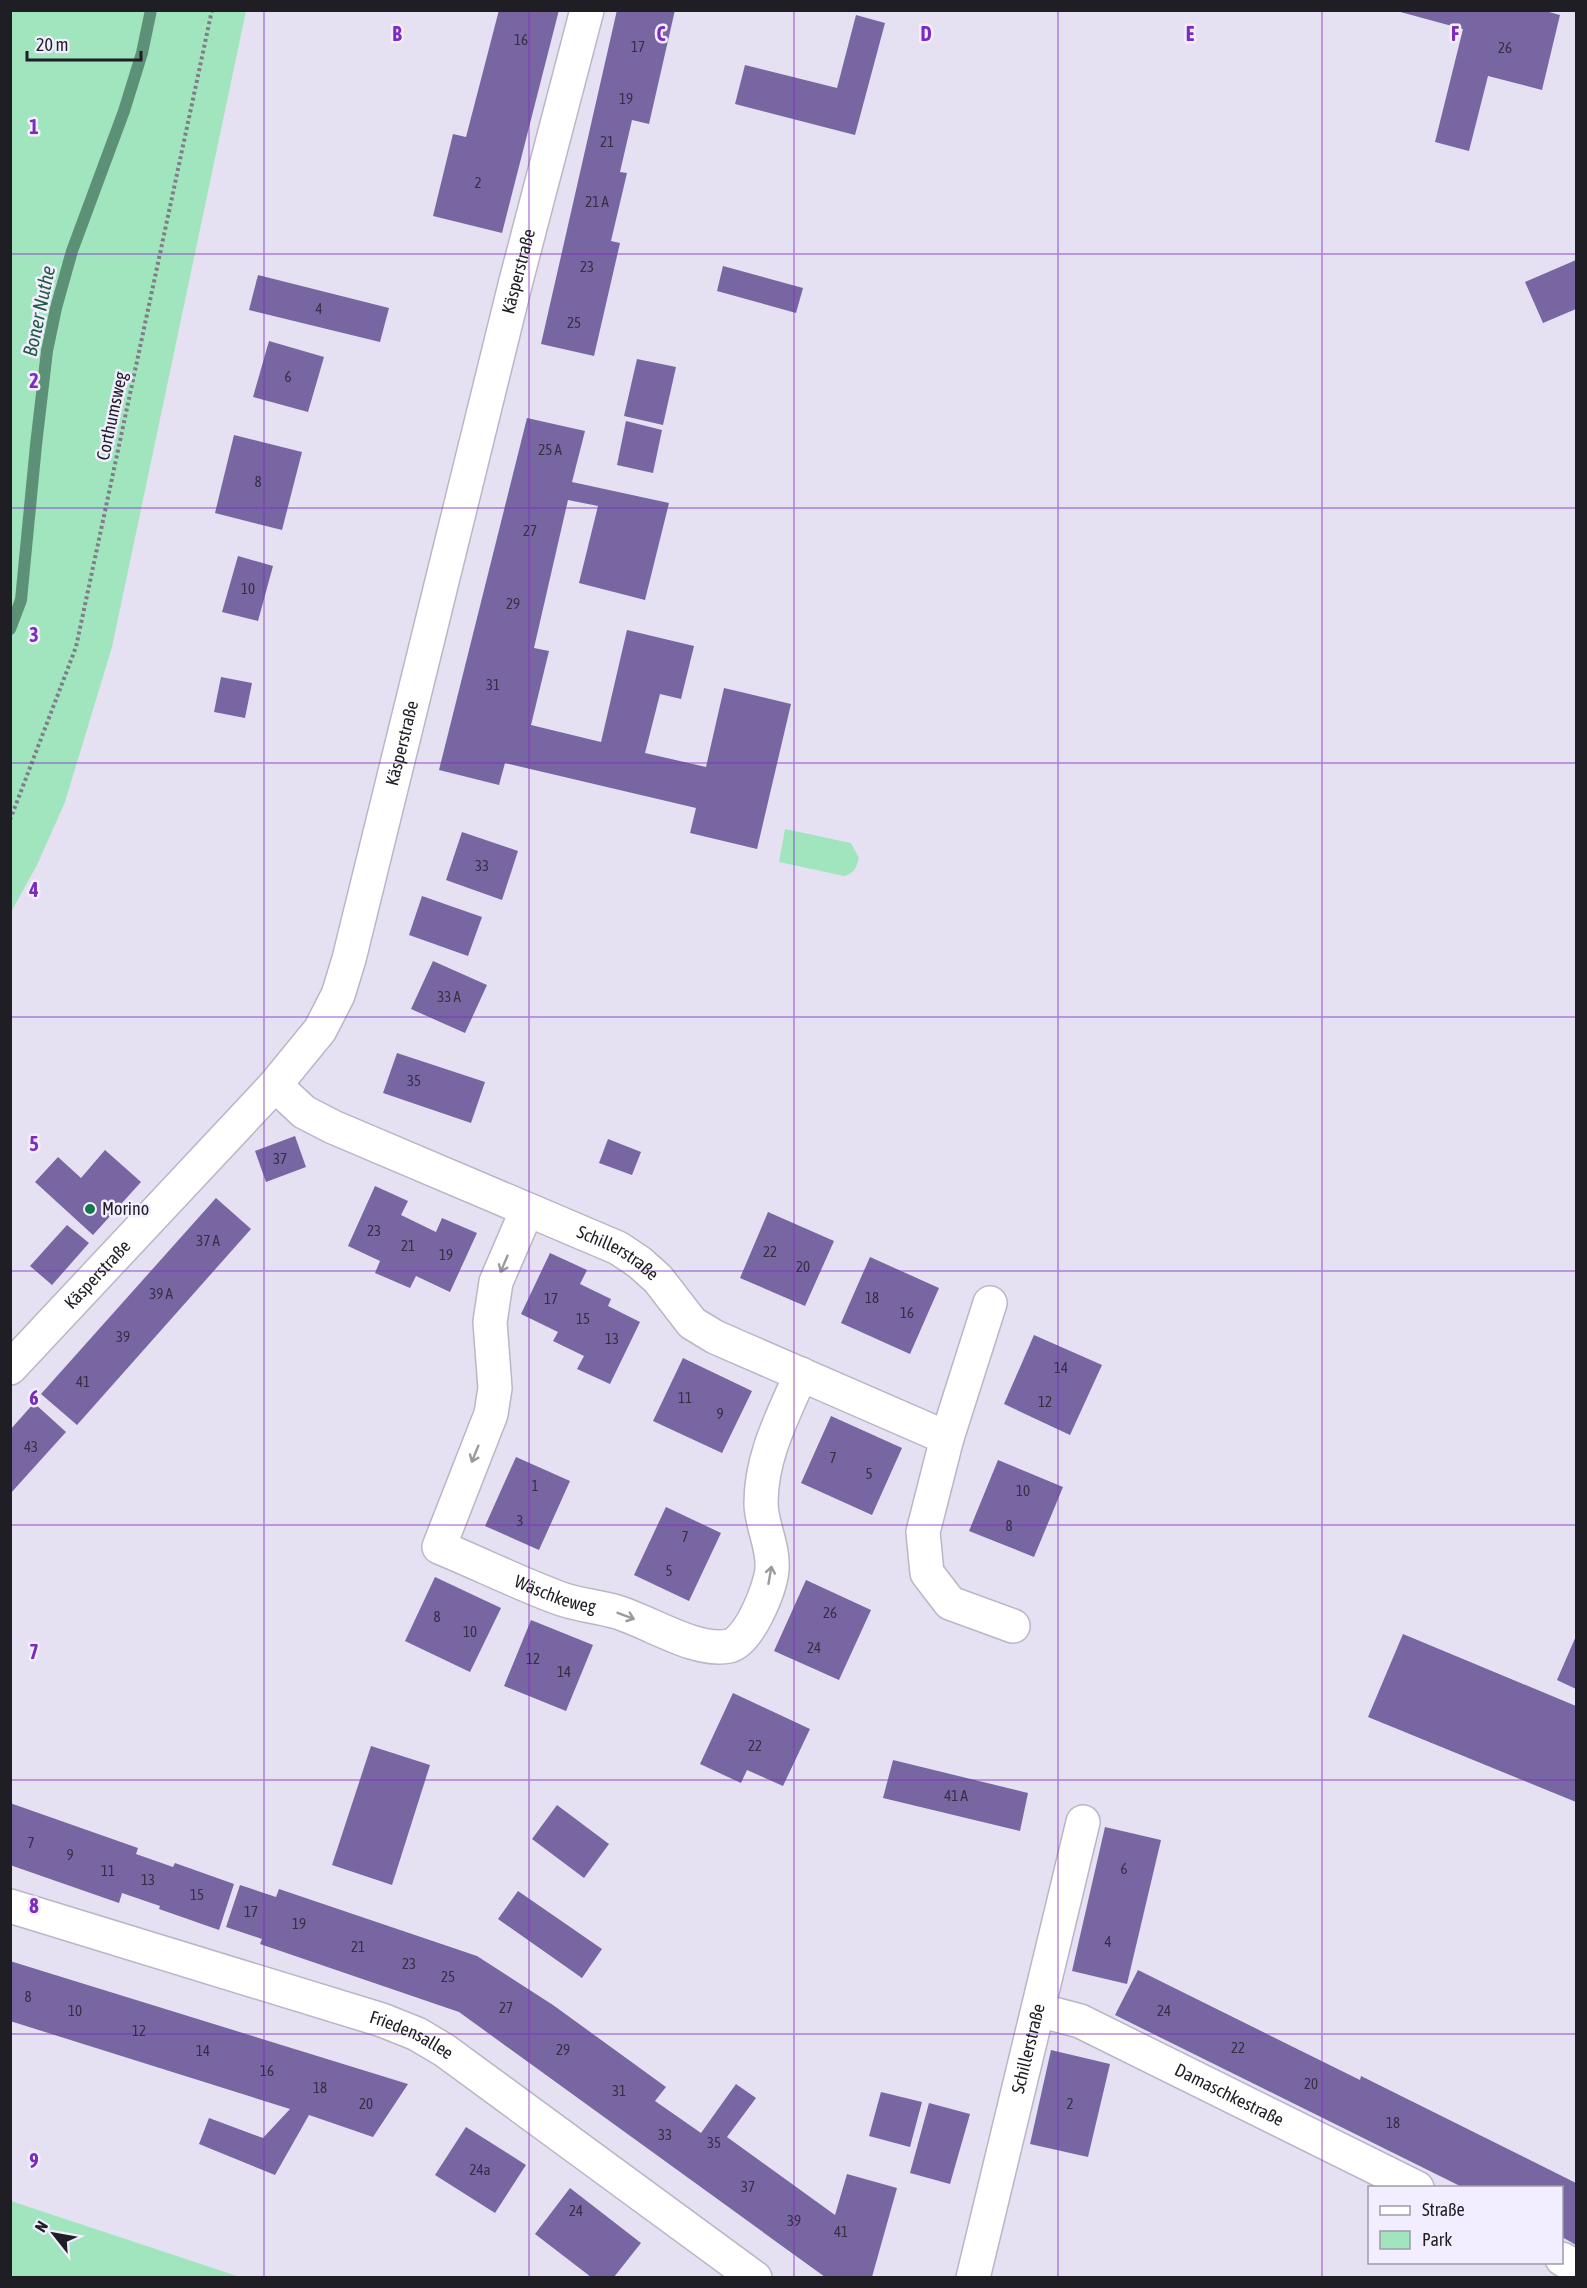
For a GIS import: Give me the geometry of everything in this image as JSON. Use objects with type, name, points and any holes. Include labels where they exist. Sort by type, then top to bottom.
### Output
[{"type":"street","name":"Käsperstraße","points":[[10,1368],[275,1085],[320,1030],[338,995],[349,959],[519,270],[587,10]]},
{"type":"street","name":"Schillerstraße","points":[[275,1085],[304,1112],[318,1120],[618,1248],[658,1279],[692,1323],[715,1337],[947,1438]]},
{"type":"street","name":"Wäschkeweg","points":[[527,1210],[496,1282],[490,1322],[495,1389],[491,1414],[439,1547],[558,1598],[618,1613],[709,1648],[732,1646],[748,1630],[764,1599],[772,1570],[771,1544],[761,1506],[763,1475],[770,1446],[801,1374]]},
{"type":"street","points":[[990,1303],[947,1438],[923,1532],[927,1573],[950,1603],[1013,1626]]},
{"type":"street","name":"Schillerstraße","points":[[973,2277],[1083,1822]]},
{"type":"street","name":"Friedensallee","points":[[10,1906],[382,2020],[417,2034],[444,2050],[755,2277]]},
{"type":"street","name":"Damaschkestraße","points":[[1038,2010],[1080,2021],[1415,2186]]},
{"type":"path","name":"Corthumsweg","points":[[10,820],[76,647],[212,10]]},
{"type":"green space","points":[[11,10],[246,11],[112,647],[65,802],[37,865],[11,912]]},
{"type":"green space","points":[[785,829],[851,843],[859,858],[856,867],[853,872],[844,876],[779,862]]},
{"type":"green space","points":[[11,2201],[240,2277],[11,2277]]},
{"type":"building","points":[[499,10],[559,10],[502,233],[433,216],[453,134],[466,137]]},
{"type":"building","points":[[617,10],[675,10],[649,124],[632,120],[620,172],[627,173],[611,241],[620,243],[594,356],[541,344]]},
{"type":"building","points":[[1393,10],[1542,10],[1560,15],[1542,90],[1488,76],[1469,151],[1435,142],[1463,29]]},
{"type":"building","points":[[856,15],[885,23],[855,135],[735,104],[745,65],[837,88]]},
{"type":"building","points":[[1576,260],[1576,309],[1543,323],[1525,282]]},
{"type":"building","points":[[723,266],[803,288],[796,313],[717,291]]},
{"type":"building","points":[[258,275],[389,308],[380,342],[249,310]]},
{"type":"building","points":[[269,341],[324,357],[308,412],[253,397]]},
{"type":"building","points":[[637,359],[676,367],[663,425],[624,416]]},
{"type":"building","points":[[527,418],[585,431],[572,482],[669,503],[645,600],[579,583],[598,506],[568,500],[534,648],[549,651],[531,725],[601,742],[627,630],[694,646],[681,699],[660,694],[645,753],[706,767],[724,688],[791,704],[757,849],[690,833],[696,808],[505,763],[499,785],[439,770]]},
{"type":"building","points":[[626,421],[662,430],[653,473],[617,465]]},
{"type":"building","points":[[234,435],[302,452],[282,530],[215,513]]},
{"type":"building","points":[[238,556],[273,566],[258,621],[222,612]]},
{"type":"building","points":[[221,677],[252,683],[245,718],[214,712]]},
{"type":"building","points":[[462,832],[518,851],[502,900],[446,880]]},
{"type":"building","points":[[422,896],[482,917],[468,956],[409,935]]},
{"type":"building","points":[[433,961],[487,985],[465,1033],[411,1009]]},
{"type":"building","points":[[397,1053],[485,1082],[471,1123],[383,1093]]},
{"type":"building","points":[[295,1136],[306,1167],[266,1182],[255,1151]]},
{"type":"building","points":[[608,1139],[641,1152],[632,1175],[599,1163]]},
{"type":"building","name":"Morino","points":[[105,1150],[141,1182],[93,1235],[35,1182],[58,1157],[81,1178]]},
{"type":"building","points":[[375,1186],[408,1201],[401,1215],[436,1232],[442,1218],[477,1233],[450,1292],[416,1276],[410,1288],[375,1273],[380,1261],[348,1246]]},
{"type":"building","points":[[216,1198],[251,1229],[77,1425],[41,1394]]},
{"type":"building","points":[[768,1212],[834,1241],[805,1306],[740,1278]]},
{"type":"building","points":[[67,1225],[89,1243],[52,1285],[30,1266]]},
{"type":"building","points":[[550,1253],[587,1270],[580,1284],[611,1299],[608,1306],[640,1322],[610,1384],[577,1369],[584,1356],[553,1341],[558,1332],[521,1314]]},
{"type":"building","points":[[870,1257],[939,1288],[910,1354],[841,1323]]},
{"type":"building","points":[[1034,1335],[1102,1365],[1070,1435],[1004,1404]]},
{"type":"building","points":[[683,1358],[752,1391],[722,1453],[653,1421]]},
{"type":"building","points":[[34,1403],[66,1432],[10,1494],[10,1430]]},
{"type":"building","points":[[831,1416],[902,1448],[872,1515],[801,1483]]},
{"type":"building","points":[[516,1457],[570,1481],[539,1550],[485,1526]]},
{"type":"building","points":[[998,1460],[1063,1487],[1034,1557],[969,1531]]},
{"type":"building","points":[[666,1507],[721,1533],[689,1601],[634,1575]]},
{"type":"building","points":[[435,1577],[501,1608],[470,1672],[405,1641]]},
{"type":"building","points":[[806,1580],[871,1610],[839,1680],[774,1651]]},
{"type":"building","points":[[531,1620],[593,1645],[566,1711],[504,1686]]},
{"type":"building","points":[[1403,1634],[1576,1706],[1576,1802],[1368,1717]]},
{"type":"building","points":[[1576,1636],[1576,1689],[1557,1680]]},
{"type":"building","points":[[733,1693],[810,1729],[783,1786],[747,1770],[741,1783],[700,1764]]},
{"type":"building","points":[[371,1746],[430,1765],[392,1885],[332,1865]]},
{"type":"building","points":[[893,1760],[1028,1793],[1020,1831],[883,1798]]},
{"type":"building","points":[[10,1803],[138,1848],[136,1854],[173,1867],[175,1863],[234,1884],[219,1930],[122,1893],[119,1903],[10,1865]]},
{"type":"building","points":[[557,1805],[609,1844],[584,1878],[532,1839]]},
{"type":"building","points":[[1105,1827],[1161,1840],[1127,1984],[1072,1971]]},
{"type":"building","points":[[240,1885],[276,1897],[279,1889],[477,1956],[553,2005],[666,2087],[655,2101],[701,2133],[736,2084],[756,2098],[727,2137],[835,2215],[847,2174],[897,2188],[872,2277],[825,2277],[459,2012],[260,1944],[262,1939],[226,1927]]},
{"type":"building","points":[[518,1891],[602,1949],[582,1978],[498,1919]]},
{"type":"building","points":[[10,1961],[408,2084],[373,2137],[309,2115],[275,2175],[199,2144],[209,2118],[263,2138],[290,2109],[10,2021]]},
{"type":"building","points":[[1138,1970],[1360,2080],[1361,2076],[1576,2183],[1576,2245],[1563,2238],[1563,2186],[1460,2186],[1115,2015]]},
{"type":"building","points":[[1051,2050],[1110,2064],[1088,2157],[1030,2144]]},
{"type":"building","points":[[881,2092],[922,2102],[910,2147],[869,2136]]},
{"type":"building","points":[[929,2103],[970,2114],[950,2184],[910,2173]]},
{"type":"building","points":[[466,2127],[526,2165],[495,2213],[435,2175]]},
{"type":"building","points":[[570,2188],[641,2243],[614,2277],[591,2277],[535,2234]]},
{"type":"waterway","name":"Boner Nuthe","points":[[10,629],[21,600],[47,351],[56,308],[72,251],[124,111],[142,53],[151,10]]},
{"type":"place","name":"Morino","points":[[90,1209]]}]
